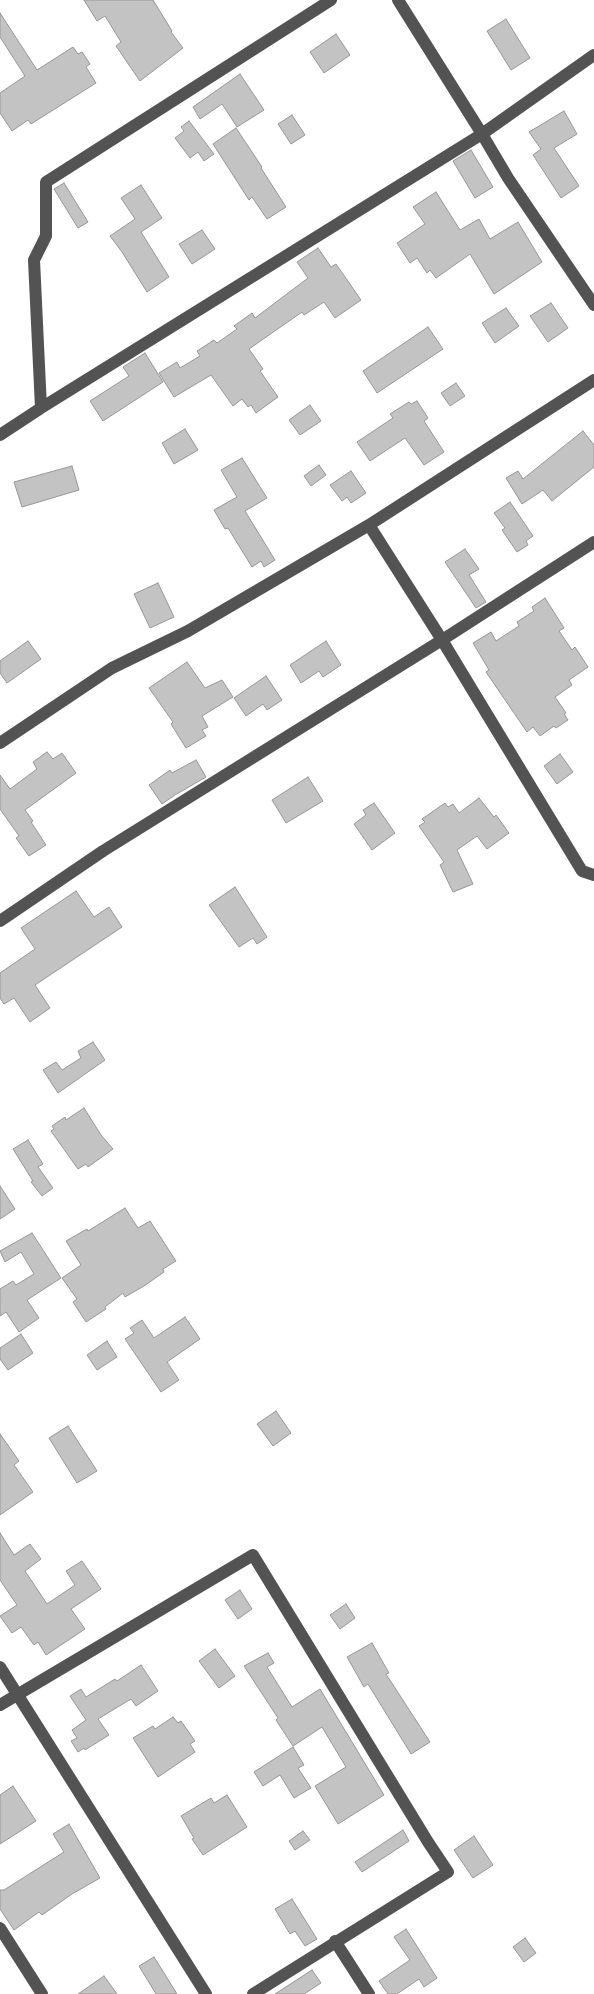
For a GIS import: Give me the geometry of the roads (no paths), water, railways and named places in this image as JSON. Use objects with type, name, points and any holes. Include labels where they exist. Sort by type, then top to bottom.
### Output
[{"type":"street","points":[[41,408],[34,260],[46,236],[46,182],[331,0]]},
{"type":"street","points":[[398,0],[508,178],[594,305]]},
{"type":"street","points":[[0,435],[482,134],[594,55]]},
{"type":"street","points":[[0,743],[112,668],[188,631],[369,525],[594,380]]},
{"type":"street","points":[[369,525],[442,640],[582,871],[594,874]]},
{"type":"street","points":[[0,921],[103,851],[442,640],[594,542]]},
{"type":"street","points":[[0,1705],[253,1555],[448,1872],[253,1994]]},
{"type":"street","points":[[0,1667],[206,1994]]},
{"type":"street","points":[[0,1928],[42,1994]]},
{"type":"street","points":[[335,1941],[369,1994]]}]
